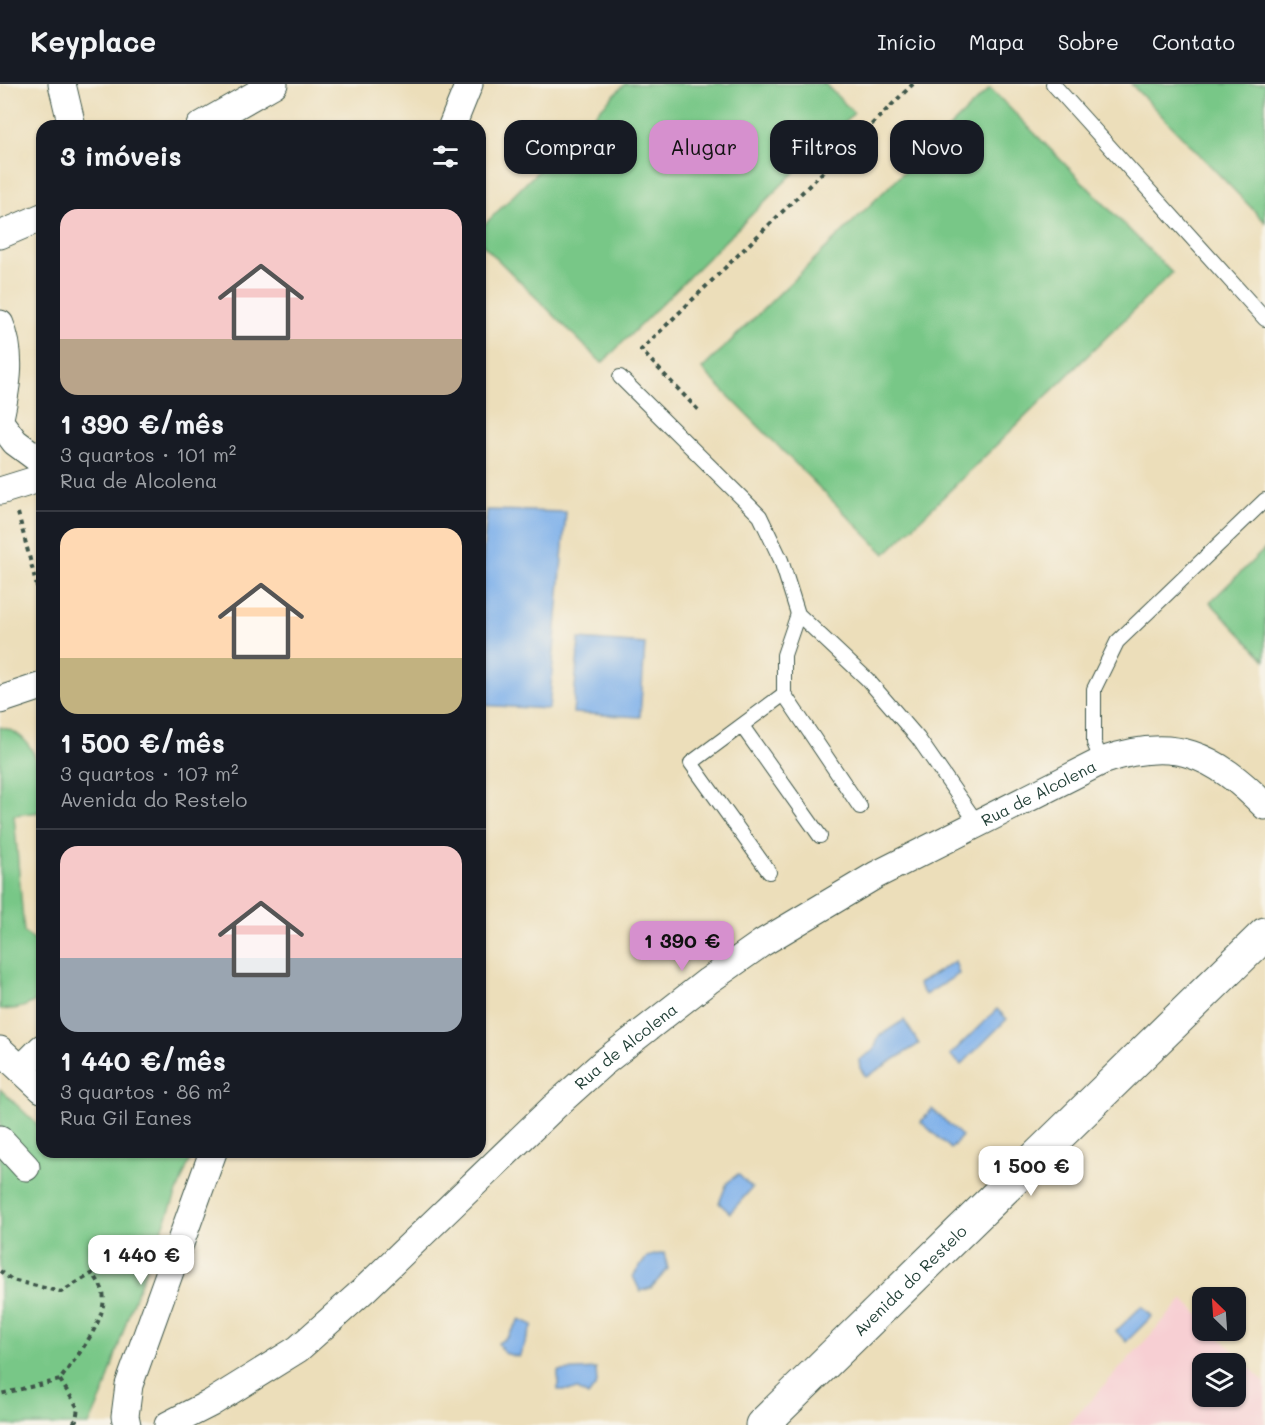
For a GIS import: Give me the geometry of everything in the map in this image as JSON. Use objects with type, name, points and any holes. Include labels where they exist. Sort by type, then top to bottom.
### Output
[{"type":"street","points":[[62,84],[71,120]]},
{"type":"street","points":[[211,120],[274,84]]},
{"type":"street","points":[[454,120],[462,89]]},
{"type":"street","points":[[0,235],[36,220]]},
{"type":"street","points":[[0,324],[4,335],[9,378],[0,420],[15,442],[36,458]]},
{"type":"street","points":[[6,490],[36,480]]},
{"type":"street","points":[[0,700],[36,688]]},
{"type":"street","name":"Rua de Alcolena","points":[[168,1425],[211,1402],[298,1349],[364,1290],[554,1107],[612,1056],[708,981],[819,908],[876,875],[1102,760],[1129,752],[1156,749],[1193,755],[1227,771],[1265,806]]},
{"type":"street","name":"Avenida do Restelo","points":[[762,1425],[1265,934]]},
{"type":"street","points":[[0,1050],[36,1083]]},
{"type":"street","points":[[21,1069],[36,1054]]},
{"type":"street","points":[[0,1139],[26,1167]]},
{"type":"street","points":[[127,1425],[125,1416],[129,1385],[211,1158]]},
{"type":"lane","points":[[1053,84],[1265,319]]},
{"type":"lane","points":[[620,377],[760,516],[781,560],[798,614],[867,679],[918,738],[977,823]]},
{"type":"lane","points":[[1102,760],[1094,743],[1094,689],[1117,642],[1265,501]]},
{"type":"lane","points":[[798,614],[784,655],[784,694],[860,807]]},
{"type":"lane","points":[[769,872],[691,763],[784,694]]},
{"type":"lane","points":[[742,726],[820,836]]},
{"type":"path","points":[[698,410],[640,350],[913,84]]},
{"type":"path","points":[[6,490],[36,587]]},
{"type":"path","points":[[0,1271],[12,1280],[61,1292],[93,1273],[103,1291],[97,1327],[60,1380],[0,1394]]},
{"type":"path","points":[[60,1380],[78,1408],[76,1420],[71,1425]]},
{"type":"shaded area","points":[[1183,1299],[1192,1308],[1192,1341],[1224,1341],[1236,1353],[1192,1353],[1192,1407],[1246,1407],[1246,1364],[1265,1383],[1265,1425],[1068,1425]]},
{"type":"green space","points":[[625,84],[825,84],[854,113],[847,120],[770,120],[770,174],[793,174],[602,363],[486,248],[486,223],[535,174],[637,174],[637,120],[589,120]]},
{"type":"green space","points":[[1131,84],[1265,84],[1265,222]]},
{"type":"green space","points":[[990,88],[1172,273],[885,554],[702,369],[902,174],[984,174],[984,120],[957,120]]},
{"type":"green space","points":[[1265,549],[1265,660],[1210,602]]},
{"type":"green space","points":[[0,727],[24,739],[36,761],[36,813],[14,815],[24,932],[36,941],[36,1001],[22,1007],[0,1009]]},
{"type":"green space","points":[[0,1089],[36,1123],[36,1158],[191,1158],[131,1307],[104,1392],[89,1425],[0,1425]]},
{"type":"water","points":[[487,510],[566,512],[549,709],[486,705]]},
{"type":"water","points":[[579,639],[645,644],[640,717],[573,713]]},
{"type":"water","points":[[955,961],[959,974],[925,995],[918,984]]},
{"type":"water","points":[[997,1009],[1007,1019],[961,1065],[950,1055]]},
{"type":"water","points":[[904,1020],[919,1044],[866,1077],[860,1068],[859,1060],[874,1050],[879,1036]]},
{"type":"water","points":[[932,1109],[962,1136],[951,1149],[921,1122]]},
{"type":"water","points":[[738,1174],[752,1188],[730,1213],[719,1203],[727,1183]]},
{"type":"water","points":[[664,1253],[668,1269],[651,1288],[640,1291],[633,1276],[647,1257]]},
{"type":"water","points":[[1142,1306],[1152,1316],[1126,1342],[1116,1331]]},
{"type":"water","points":[[520,1319],[533,1325],[519,1357],[504,1353],[498,1343],[508,1337]]},
{"type":"water","points":[[596,1369],[597,1384],[588,1396],[578,1390],[558,1390],[558,1371]]}]
